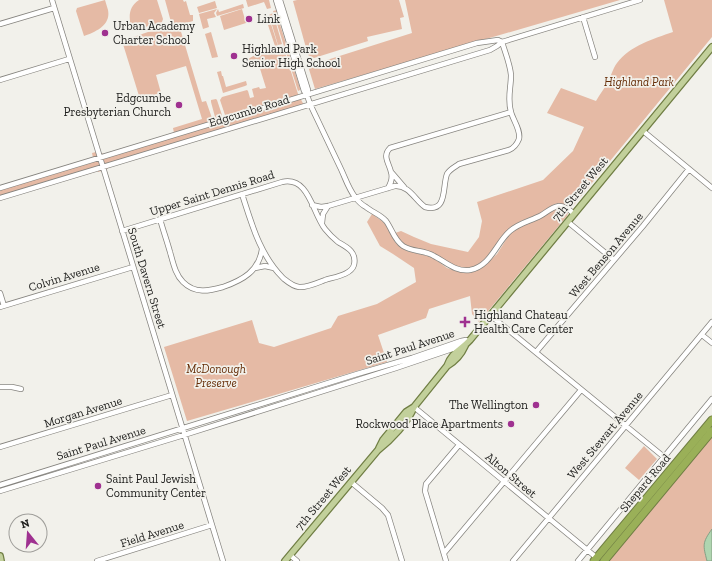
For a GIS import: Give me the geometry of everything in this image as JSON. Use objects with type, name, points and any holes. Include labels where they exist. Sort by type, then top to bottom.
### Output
[{"type":"highway","name":"Shepard Road","points":[[598,560],[712,420]]},
{"type":"highway","name":"Shepard Road","points":[[598,560],[604,559],[620,542],[712,431]]},
{"type":"main road","name":"7th Street West","points":[[285,561],[378,450],[387,443],[447,366],[450,359],[470,340],[712,47]]},
{"type":"main road","points":[[0,556],[1,561]]},
{"type":"street","name":"South Davern Street","points":[[52,0],[223,561]]},
{"type":"street","points":[[276,0],[304,91],[307,94],[310,104],[352,192],[364,206],[383,218],[391,228],[397,240],[404,246],[431,254],[451,267],[462,270],[473,269],[484,263],[510,231],[522,222],[558,206],[565,207],[574,214]]},
{"type":"street","points":[[280,0],[308,90],[307,94]]},
{"type":"street","name":"Edgcumbe Road","points":[[0,198],[490,50],[502,42],[640,0]]},
{"type":"street","points":[[0,24],[54,8]]},
{"type":"street","points":[[583,17],[595,57]]},
{"type":"street","name":"Edgcumbe Road","points":[[0,188],[477,43],[498,40],[502,42]]},
{"type":"street","points":[[502,42],[510,73],[509,104],[519,138],[516,145],[511,149],[459,164],[454,167],[448,174],[445,181],[443,198],[440,204],[429,208],[405,188],[392,173],[386,156],[387,151],[392,147],[511,112]]},
{"type":"street","points":[[0,80],[69,59]]},
{"type":"street","points":[[643,131],[712,188]]},
{"type":"street","name":"West Benson Avenue","points":[[536,352],[643,226],[689,169]]},
{"type":"street","points":[[388,188],[392,178],[392,173]]},
{"type":"street","name":"Upper Saint Dennis Road","points":[[122,231],[282,182],[291,181],[301,186],[306,192],[322,225],[334,238],[349,248],[354,258],[354,262],[349,271],[344,274],[306,287],[300,287],[289,283],[274,268],[262,249]]},
{"type":"street","points":[[312,206],[328,206],[401,185],[405,188]]},
{"type":"street","points":[[160,219],[178,276],[185,284],[196,290],[207,291],[233,284],[244,278],[255,268],[261,257],[262,249],[242,194]]},
{"type":"street","points":[[322,225],[323,214],[328,206]]},
{"type":"street","points":[[568,222],[614,260]]},
{"type":"street","points":[[255,268],[265,266],[274,268]]},
{"type":"street","name":"Colvin Avenue","points":[[2,306],[133,267]]},
{"type":"street","points":[[0,293],[2,306]]},
{"type":"street","points":[[490,315],[664,457]]},
{"type":"street","name":"West Stewart Avenue","points":[[513,561],[712,322]]},
{"type":"street","points":[[702,335],[712,343]]},
{"type":"street","name":"Saint Paul Avenue","points":[[0,485],[406,360],[461,341],[470,340]]},
{"type":"street","name":"Saint Paul Avenue","points":[[0,491],[396,368],[455,348],[470,340]]},
{"type":"street","points":[[0,387],[12,386],[21,389]]},
{"type":"street","points":[[444,553],[581,390]]},
{"type":"street","name":"Morgan Avenue","points":[[0,447],[172,395]]},
{"type":"street","points":[[578,561],[712,399]]},
{"type":"street","name":"Alton Street","points":[[414,407],[598,560]]},
{"type":"street","points":[[446,561],[425,488],[426,484],[459,445]]},
{"type":"street","points":[[351,482],[382,508],[388,515],[402,561]]},
{"type":"street","name":"Field Avenue","points":[[97,561],[109,559],[212,525]]},
{"type":"street","points":[[290,556],[297,561]]},
{"type":"green space","points":[[105,0],[108,15],[105,24],[98,30],[84,36],[76,11],[77,8]]},
{"type":"green space","points":[[139,0],[157,0],[163,19],[162,22],[132,31],[130,14],[132,7]]},
{"type":"green space","points":[[165,0],[186,1],[190,15],[193,15],[193,21],[179,25],[202,102],[206,101],[212,118],[211,121],[217,119],[215,117],[211,100],[217,100],[222,115],[221,118],[227,116],[225,115],[220,100],[222,97],[247,90],[250,98],[254,97],[252,89],[259,87],[260,89],[266,88],[257,59],[249,62],[248,59],[257,54],[283,46],[298,94],[305,107],[109,167],[106,170],[98,171],[0,200],[0,186],[93,158],[92,153],[100,151],[101,153],[105,154],[174,133],[173,128],[202,119],[186,66],[156,75],[161,93],[140,99],[122,41],[171,24]]},
{"type":"green space","points":[[246,0],[269,0],[271,8],[267,9],[264,2],[248,7]]},
{"type":"green space","name":"Highland Park Senior High School","points":[[399,0],[404,17],[400,18],[402,29],[367,37],[368,41],[314,58],[308,55],[293,1]]},
{"type":"green space","points":[[405,0],[620,0],[315,89],[308,66],[412,33]]},
{"type":"green space","name":"Highland Park","points":[[664,0],[712,0],[712,37],[573,206],[555,204],[539,214],[518,223],[506,233],[485,260],[472,267],[463,268],[454,266],[434,254],[408,247],[401,242],[395,233],[401,231],[431,244],[468,252],[479,237],[482,221],[477,202],[543,180],[573,151],[584,127],[547,113],[561,88],[596,101],[608,82],[616,65],[623,57],[643,43],[673,32]]},
{"type":"green space","points":[[215,1],[217,8],[199,13],[197,7]]},
{"type":"green space","points":[[243,4],[244,8],[217,16],[216,13],[218,9],[219,12]]},
{"type":"green space","points":[[217,9],[214,13],[216,17],[207,19],[209,27],[203,29],[199,14]]},
{"type":"green space","points":[[242,9],[246,23],[224,30],[220,16]]},
{"type":"green space","points":[[277,10],[277,15],[300,88],[298,91],[273,11]]},
{"type":"green space","points":[[273,13],[282,44],[278,45],[269,15]]},
{"type":"green space","points":[[271,24],[278,46],[275,46],[268,25]]},
{"type":"green space","points":[[211,32],[218,57],[212,58],[205,34]]},
{"type":"green space","points":[[221,71],[226,87],[246,81],[247,85],[223,93],[217,72]]},
{"type":"green space","name":"McDonough Preserve","points":[[557,209],[567,210],[567,216],[479,322],[472,314],[470,296],[429,309],[426,318],[378,335],[387,362],[187,421],[164,347],[252,320],[259,343],[274,347],[331,328],[338,316],[377,304],[416,282],[414,268],[380,246],[367,222],[372,214],[386,225],[395,242],[402,248],[407,251],[432,257],[447,268],[467,273],[477,270],[485,265],[497,254],[509,235],[518,227]]},
{"type":"green space","points":[[712,435],[712,561],[608,561]]},
{"type":"green space","points":[[644,446],[657,459],[639,480],[625,468]]},
{"type":"shaded area","points":[[712,529],[712,561],[707,561],[704,544]]},
{"type":"place","name":"Link","points":[[249,19]]},
{"type":"place","name":"Urban Academy Charter School","points":[[105,33]]},
{"type":"place","name":"Highland Park Senior High School","points":[[234,56]]},
{"type":"place","name":"Edgcumbe Presbyterian Church","points":[[179,105]]},
{"type":"place","name":"Highland Chateau Health Care Center","points":[[465,322]]},
{"type":"place","name":"The Wellington","points":[[536,405]]},
{"type":"place","name":"Rockwood Place Apartments","points":[[511,424]]},
{"type":"place","name":"Saint Paul Jewish Community Center","points":[[98,486]]}]
